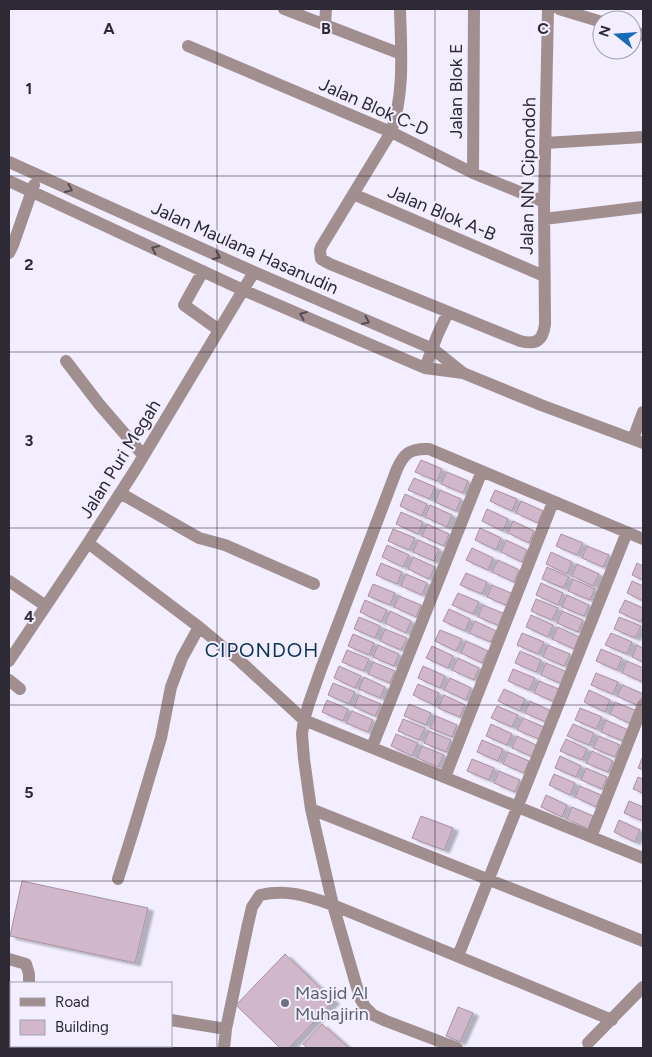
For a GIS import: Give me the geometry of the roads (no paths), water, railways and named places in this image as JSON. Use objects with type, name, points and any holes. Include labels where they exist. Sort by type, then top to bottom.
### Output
[{"type":"street","points":[[284,9],[401,54]]},
{"type":"street","points":[[325,24],[326,9]]},
{"type":"street","points":[[400,9],[401,79],[396,118],[391,132],[320,251],[321,259],[330,264],[448,312],[425,368]]},
{"type":"street","name":"Jalan Blok E","points":[[474,9],[474,172]]},
{"type":"street","name":"Jalan NN Cipondoh","points":[[448,312],[520,341],[531,343],[543,337],[545,324],[544,202],[548,9]]},
{"type":"street","points":[[558,9],[592,19]]},
{"type":"street","name":"Jalan Blok C-D","points":[[188,46],[391,132],[474,172],[544,202]]},
{"type":"street","points":[[545,143],[643,137]]},
{"type":"street","name":"Jalan Maulana Hasanudin","points":[[9,162],[254,272],[433,349],[463,372],[541,405],[637,438]]},
{"type":"street","points":[[9,253],[38,175]]},
{"type":"street","name":"Jalan Maulana Hasanudin","points":[[9,181],[30,197],[138,241],[241,294],[425,368],[463,372]]},
{"type":"street","name":"Jalan Blok A-B","points":[[353,194],[544,276]]},
{"type":"street","points":[[544,219],[643,207]]},
{"type":"street","points":[[138,241],[145,223]]},
{"type":"street","name":"Jalan Puri Megah","points":[[9,661],[120,493],[254,272]]},
{"type":"street","points":[[201,275],[184,305],[222,326]]},
{"type":"street","points":[[66,361],[99,404],[143,455]]},
{"type":"street","points":[[637,438],[643,412]]},
{"type":"street","points":[[457,1048],[386,1021],[365,1007],[360,998],[333,905],[311,809],[303,751],[302,734],[304,720],[321,669],[400,460],[409,452],[418,448],[429,449],[643,539]]},
{"type":"street","points":[[372,747],[482,471]]},
{"type":"street","points":[[120,493],[199,538],[225,545],[314,584]]},
{"type":"street","points":[[445,777],[553,502]]},
{"type":"street","points":[[458,956],[627,532]]},
{"type":"street","points":[[88,543],[199,627],[240,661],[304,720],[643,858]]},
{"type":"street","points":[[9,581],[46,606]]},
{"type":"street","points":[[118,879],[161,738],[171,687],[182,658],[199,627]]},
{"type":"street","points":[[9,680],[20,689]]},
{"type":"street","points":[[590,837],[643,705]]},
{"type":"street","points":[[311,809],[643,941]]},
{"type":"street","points":[[224,1048],[226,1030],[252,907],[260,895],[272,892],[299,894],[333,905],[612,1020]]},
{"type":"street","points":[[9,959],[26,964],[29,982]]},
{"type":"street","points":[[588,1043],[643,987]]},
{"type":"street","points":[[172,1020],[226,1030]]},
{"type":"place","name":"Masjid Al Muhajirin","points":[[285,1003]]},
{"type":"district","name":"CIPONDOH","points":[[262,650]]}]
